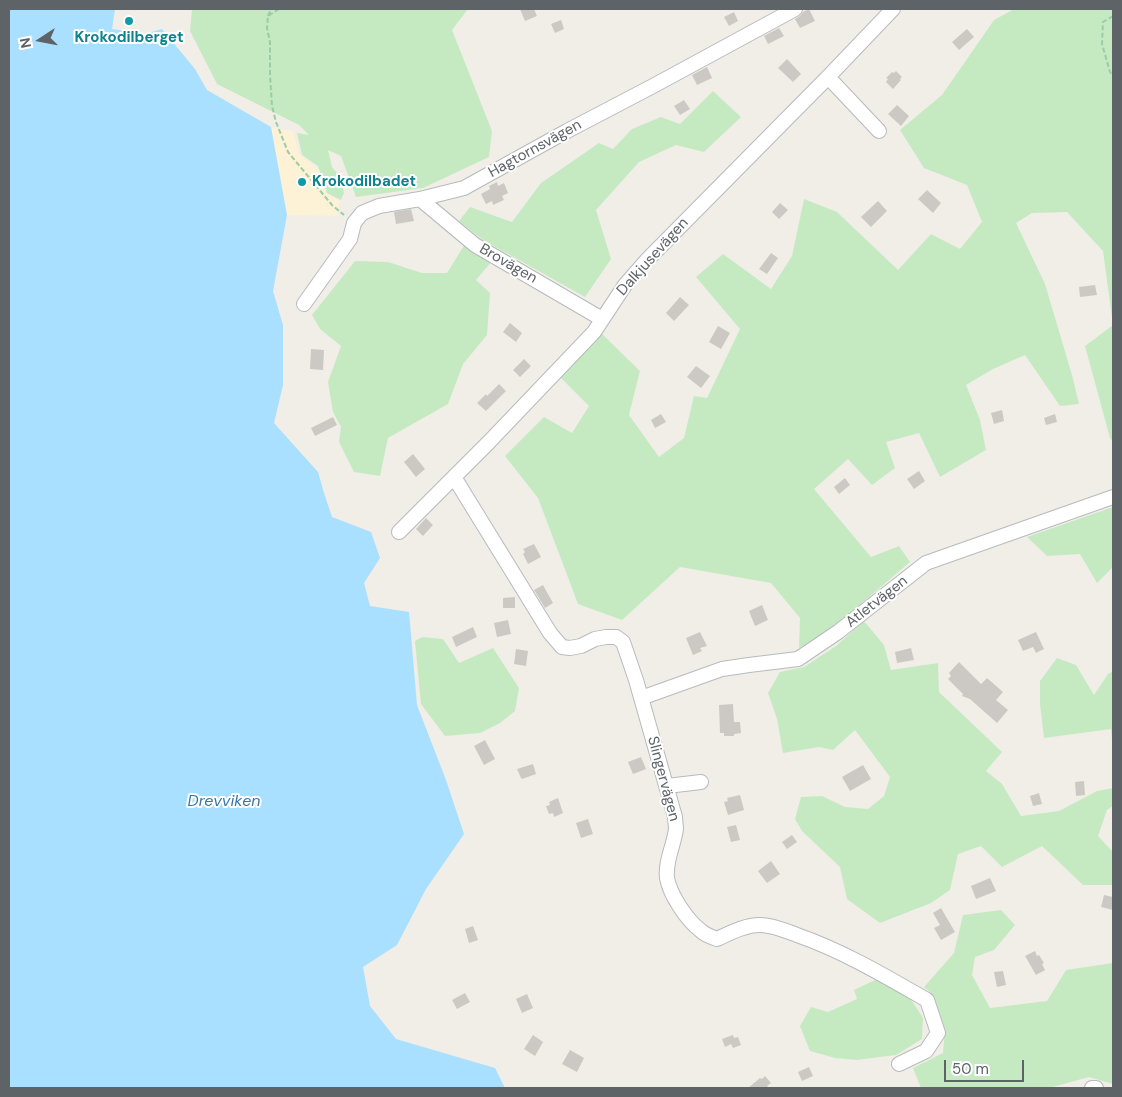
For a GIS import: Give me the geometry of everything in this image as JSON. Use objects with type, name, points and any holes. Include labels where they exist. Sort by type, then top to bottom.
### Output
[{"type":"street","name":"Hagtornsvägen","points":[[354,223],[362,213],[379,206],[420,199],[464,188],[795,9]]},
{"type":"street","name":"Dalkjusevägen","points":[[399,532],[489,442],[594,332],[625,285],[646,261],[893,9]]},
{"type":"street","points":[[828,77],[879,131]]},
{"type":"street","name":"Brovägen","points":[[420,199],[475,245],[602,319]]},
{"type":"street","points":[[304,304],[350,239],[354,223]]},
{"type":"street","name":"Slingervägen","points":[[454,477],[550,633],[562,647],[581,646],[596,639],[606,637],[616,638],[623,642],[675,817],[676,828],[668,862],[667,878],[672,893],[690,921],[699,930],[717,940],[740,928],[758,925],[785,930],[822,944],[927,1000],[938,1033],[926,1051],[899,1064]]},
{"type":"street","name":"Atletvägen","points":[[641,698],[722,669],[798,659],[838,632],[926,563],[1113,497]]},
{"type":"street","points":[[667,786],[701,782]]},
{"type":"path","points":[[271,9],[267,28],[270,42],[272,106],[276,122],[288,152],[332,205],[354,223]]},
{"type":"path","points":[[268,16],[279,9]]},
{"type":"path","points":[[1113,16],[1103,22],[1102,44],[1110,72],[1113,76]]},
{"type":"green space","points":[[192,9],[468,9],[452,30],[492,131],[489,157],[423,188],[356,197],[341,156],[328,150],[332,167],[340,177],[344,193],[341,200],[327,193],[318,166],[302,155],[297,133],[309,135],[299,125],[217,84],[190,31]]},
{"type":"green space","points":[[1014,9],[1113,9],[1113,325],[1103,251],[1067,212],[1032,213],[1016,223],[1045,284],[1079,404],[1060,406],[1025,355],[993,369],[966,385],[980,420],[986,450],[940,477],[919,433],[886,442],[895,468],[872,485],[848,459],[814,489],[871,557],[899,546],[910,562],[829,631],[799,648],[800,618],[771,583],[680,567],[622,620],[578,604],[538,498],[505,456],[544,417],[572,433],[589,406],[561,378],[601,333],[640,371],[629,415],[659,457],[684,438],[694,396],[707,398],[740,329],[696,277],[723,254],[771,289],[792,256],[804,199],[837,212],[898,270],[931,234],[960,249],[982,222],[967,185],[924,168],[900,130],[942,95],[994,20]]},
{"type":"green space","points":[[713,91],[741,117],[704,152],[676,145],[639,162],[596,210],[611,259],[585,297],[483,240],[459,221],[470,207],[512,222],[541,183],[599,143],[613,149],[632,129],[661,117],[680,124]]},
{"type":"green space","points":[[465,244],[492,261],[476,280],[490,293],[487,335],[463,364],[448,404],[388,438],[380,476],[354,472],[339,442],[341,427],[333,412],[328,382],[341,346],[320,329],[312,315],[355,261],[388,262],[422,273],[447,273]]},
{"type":"green space","points":[[1113,325],[1113,442],[1110,438],[1085,346]]},
{"type":"green space","points":[[1113,507],[1113,567],[1097,583],[1080,554],[1047,556],[1027,537]]},
{"type":"green space","points":[[864,621],[884,645],[891,670],[938,663],[939,692],[1002,752],[986,771],[1002,784],[1021,816],[1059,811],[1097,791],[1113,788],[1113,806],[1107,810],[1098,836],[1113,852],[1113,885],[1083,885],[1042,846],[1002,867],[981,846],[958,854],[950,890],[931,903],[880,923],[847,899],[840,867],[802,831],[795,819],[801,797],[822,796],[845,807],[868,809],[884,796],[890,777],[855,730],[833,750],[819,747],[783,753],[777,719],[768,693],[780,672],[804,667],[836,646]]},
{"type":"green space","points":[[422,637],[443,639],[459,663],[493,648],[519,688],[515,711],[500,723],[480,733],[445,736],[421,704],[415,641]]},
{"type":"green space","points":[[1057,658],[1076,665],[1094,695],[1108,674],[1113,671],[1113,750],[1111,729],[1044,738],[1040,704],[1040,681]]},
{"type":"green space","points":[[1001,910],[1015,925],[994,950],[975,957],[972,975],[990,1008],[1047,1001],[1066,970],[1113,963],[1113,1084],[1089,1077],[1049,1088],[921,1088],[913,1068],[943,1053],[945,1029],[933,995],[924,987],[954,953],[963,915]]},
{"type":"green space","points":[[877,979],[909,996],[923,1018],[922,1039],[896,1055],[856,1060],[835,1058],[810,1051],[800,1026],[811,1007],[828,1012],[857,999],[854,990]]},
{"type":"sand","name":"Krokodilbadet","points":[[271,128],[293,131],[299,154],[319,170],[326,193],[340,201],[337,216],[287,215]]},
{"type":"water","name":"Drevviken","points":[[9,9],[115,9],[112,29],[127,31],[135,37],[162,29],[195,69],[207,90],[271,127],[287,215],[273,291],[283,325],[283,385],[274,423],[318,472],[332,517],[371,532],[380,558],[364,583],[370,606],[409,612],[417,705],[446,780],[464,834],[426,889],[397,945],[363,967],[370,1006],[396,1039],[495,1068],[505,1088],[9,1088]]},
{"type":"building","points":[[520,9],[534,9],[537,16],[525,21]]},
{"type":"building","points":[[809,9],[815,21],[800,28],[795,19]]},
{"type":"building","points":[[734,12],[738,21],[729,26],[724,17]]},
{"type":"building","points":[[561,20],[564,29],[555,33],[551,24]]},
{"type":"building","points":[[779,28],[784,36],[768,44],[764,36]]},
{"type":"building","points":[[967,29],[974,37],[959,50],[952,42]]},
{"type":"building","points":[[787,59],[801,74],[793,82],[778,68]]},
{"type":"building","points":[[707,67],[712,78],[697,85],[692,75]]},
{"type":"building","points":[[896,71],[902,77],[893,89],[886,82],[888,79],[886,78]]},
{"type":"building","points":[[684,100],[690,109],[680,115],[674,106]]},
{"type":"building","points":[[897,105],[909,116],[901,126],[888,114]]},
{"type":"building","points":[[497,182],[498,186],[504,183],[508,193],[502,196],[504,200],[493,205],[492,201],[486,204],[481,194],[490,189],[489,186]]},
{"type":"building","points":[[927,190],[941,203],[933,213],[918,199]]},
{"type":"building","points":[[878,201],[887,211],[871,227],[861,217]]},
{"type":"building","points":[[780,203],[788,210],[779,219],[772,212]]},
{"type":"building","points":[[411,209],[414,221],[396,224],[394,212]]},
{"type":"building","points":[[771,253],[778,258],[767,274],[759,269]]},
{"type":"building","points":[[1095,285],[1097,295],[1080,297],[1079,287]]},
{"type":"building","points":[[680,297],[689,305],[674,321],[666,313]]},
{"type":"building","points":[[510,323],[522,333],[516,342],[503,332]]},
{"type":"building","points":[[718,326],[730,333],[721,349],[709,342]]},
{"type":"building","points":[[311,349],[324,350],[323,370],[310,369]]},
{"type":"building","points":[[524,359],[531,366],[520,377],[513,370]]},
{"type":"building","points":[[696,366],[710,376],[701,388],[687,377]]},
{"type":"building","points":[[499,384],[506,391],[486,411],[477,403]]},
{"type":"building","points":[[1002,410],[1004,421],[994,424],[991,413]]},
{"type":"building","points":[[661,414],[666,422],[655,428],[651,420]]},
{"type":"building","points":[[1055,414],[1057,422],[1046,425],[1044,418]]},
{"type":"building","points":[[333,417],[337,425],[315,436],[311,428]]},
{"type":"building","points":[[413,454],[425,469],[416,477],[404,462]]},
{"type":"building","points":[[919,471],[925,481],[914,489],[907,479]]},
{"type":"building","points":[[845,478],[850,485],[839,494],[834,487]]},
{"type":"building","points":[[426,518],[433,525],[423,536],[416,529]]},
{"type":"building","points":[[534,544],[541,557],[528,564],[523,554],[525,552],[523,549]]},
{"type":"building","points":[[543,585],[553,603],[545,608],[534,590]]},
{"type":"building","points":[[515,597],[515,608],[503,608],[503,598]]},
{"type":"building","points":[[762,605],[768,620],[755,626],[749,611]]},
{"type":"building","points":[[508,620],[511,634],[497,637],[494,623]]},
{"type":"building","points":[[473,627],[477,637],[456,647],[452,637]]},
{"type":"building","points":[[700,632],[707,646],[700,648],[702,651],[693,655],[686,638]]},
{"type":"building","points":[[1036,632],[1044,649],[1036,653],[1033,647],[1023,651],[1018,640]]},
{"type":"building","points":[[911,648],[914,660],[897,663],[895,652]]},
{"type":"building","points":[[516,649],[528,651],[526,666],[514,664]]},
{"type":"building","points":[[959,662],[981,684],[987,678],[1003,692],[996,700],[1008,710],[997,723],[970,699],[962,696],[963,694],[948,679],[951,676],[949,673]]},
{"type":"building","points":[[733,704],[734,722],[740,722],[741,733],[734,734],[734,736],[724,736],[724,733],[720,733],[719,705]]},
{"type":"building","points":[[485,740],[495,759],[484,765],[474,746]]},
{"type":"building","points":[[641,757],[646,769],[633,774],[628,762]]},
{"type":"building","points":[[533,764],[536,774],[522,779],[517,769]]},
{"type":"building","points":[[863,765],[871,779],[850,791],[842,777]]},
{"type":"building","points":[[1084,781],[1085,795],[1076,796],[1075,782]]},
{"type":"building","points":[[1039,793],[1042,804],[1033,806],[1030,796]]},
{"type":"building","points":[[740,795],[744,810],[728,815],[724,802],[728,801],[727,798]]},
{"type":"building","points":[[558,798],[563,813],[554,817],[553,813],[549,814],[546,806],[550,805],[549,802]]},
{"type":"building","points":[[588,819],[593,834],[581,838],[576,823]]},
{"type":"building","points":[[736,825],[740,840],[731,842],[727,827]]},
{"type":"building","points":[[792,835],[797,842],[787,849],[782,842]]},
{"type":"building","points":[[771,861],[780,874],[767,883],[758,871]]},
{"type":"building","points":[[990,878],[996,891],[976,899],[971,886]]},
{"type":"building","points":[[1104,895],[1113,897],[1113,910],[1101,907]]},
{"type":"building","points":[[941,908],[955,932],[941,940],[934,928],[940,925],[933,913]]},
{"type":"building","points":[[473,926],[478,940],[469,943],[465,929]]},
{"type":"building","points":[[1035,951],[1044,963],[1042,964],[1045,970],[1036,975],[1025,956]]},
{"type":"building","points":[[1003,971],[1006,985],[997,987],[994,972]]},
{"type":"building","points":[[465,993],[470,1002],[457,1009],[452,1000]]},
{"type":"building","points":[[527,994],[533,1008],[522,1013],[516,999]]},
{"type":"building","points":[[533,1035],[543,1042],[535,1056],[524,1049]]},
{"type":"building","points":[[733,1035],[734,1038],[738,1037],[741,1045],[733,1048],[731,1044],[725,1047],[722,1039]]},
{"type":"building","points":[[570,1050],[584,1058],[577,1072],[562,1064]]},
{"type":"building","points":[[809,1067],[813,1076],[802,1081],[798,1072]]},
{"type":"building","points":[[765,1076],[771,1083],[767,1086],[769,1088],[748,1088],[760,1078],[762,1079]]},
{"type":"place","name":"Krokodilberget","points":[[129,21]]},
{"type":"place","name":"Krokodilbadet","points":[[302,182]]}]
